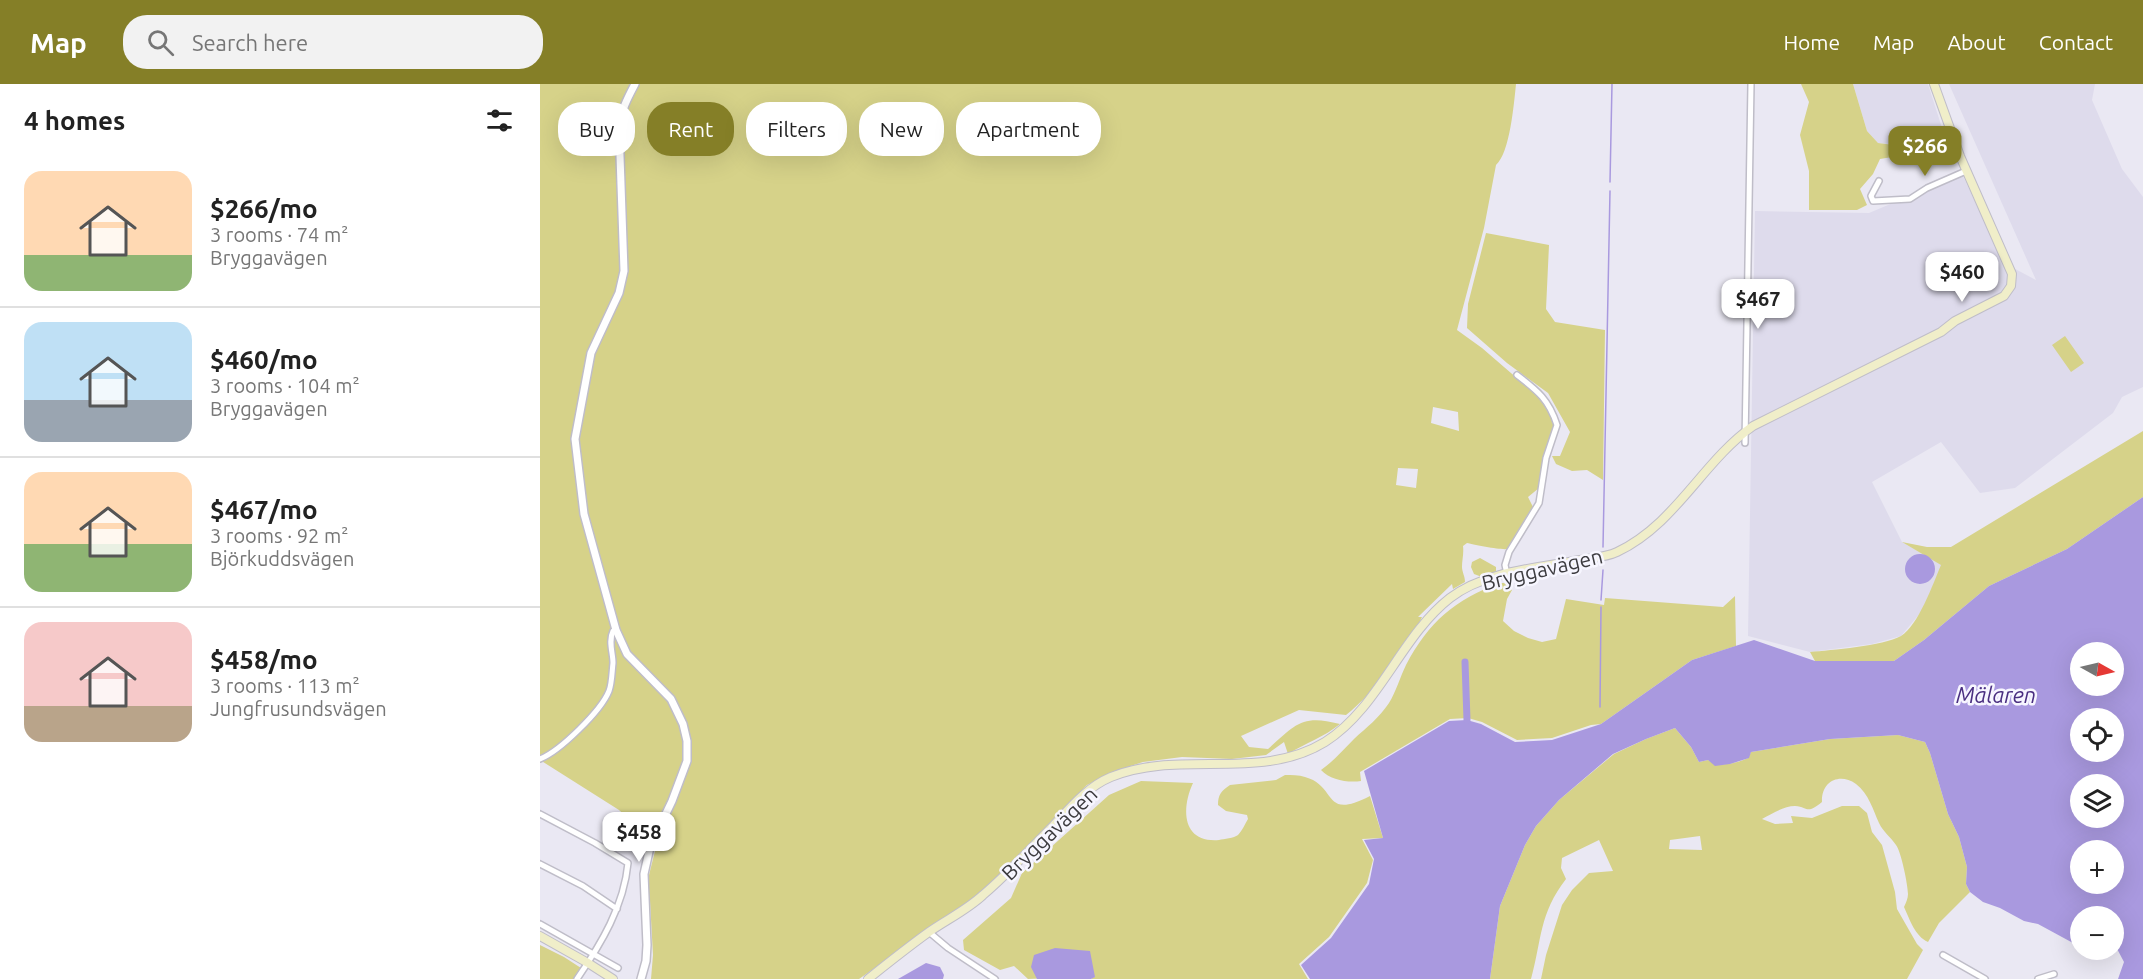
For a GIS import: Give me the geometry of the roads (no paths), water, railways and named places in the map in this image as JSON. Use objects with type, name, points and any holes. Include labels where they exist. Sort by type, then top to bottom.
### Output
[{"type":"main road","name":"Bryggavägen","points":[[868,979],[929,932],[981,897],[1009,872],[1084,793],[1107,779],[1130,770],[1158,766],[1278,761],[1309,751],[1327,741],[1358,713],[1434,610],[1453,595],[1494,577],[1615,553],[1651,531],[1746,432],[1779,412],[1941,332],[1955,321],[1996,301],[2008,291],[2012,274],[1966,171],[1934,84]]},
{"type":"main road","points":[[540,936],[613,979]]},
{"type":"street","points":[[635,84],[620,116],[619,128],[624,271],[619,293],[591,353],[575,439],[584,514],[616,630],[627,654],[671,699],[683,724],[687,741],[687,761],[672,801],[650,847],[644,874],[647,945],[646,962],[641,979]]},
{"type":"street","points":[[1745,443],[1751,84]]},
{"type":"street","points":[[1879,181],[1871,196],[1873,201],[1910,199],[1927,188],[1966,171]]},
{"type":"street","points":[[1507,574],[1505,565],[1509,552],[1539,503],[1546,458],[1557,425],[1549,403],[1517,375]]},
{"type":"street","points":[[540,759],[590,719],[609,690],[613,662],[611,637],[613,631],[616,630]]},
{"type":"street","points":[[540,813],[628,863],[617,909],[580,978]]},
{"type":"street","points":[[540,864],[583,886],[617,909]]},
{"type":"street","points":[[540,924],[618,968]]},
{"type":"street","points":[[929,932],[948,948],[994,979]]},
{"type":"street","points":[[1943,955],[1985,979]]},
{"type":"street","points":[[2038,979],[2054,974]]},
{"type":"water","name":"Mälaren","points":[[2143,497],[2143,979],[2118,979],[2124,962],[2124,906],[2070,906],[2070,941],[2038,924],[2024,921],[1983,902],[1970,892],[1966,884],[1967,867],[1959,837],[1948,814],[1925,742],[1898,735],[1830,739],[1751,752],[1749,758],[1715,766],[1708,760],[1699,762],[1691,747],[1675,728],[1613,754],[1559,800],[1536,826],[1525,845],[1500,906],[1490,979],[1310,979],[1301,965],[1331,938],[1369,884],[1374,859],[1364,840],[1383,838],[1364,771],[1449,721],[1467,720],[1481,724],[1515,742],[1552,740],[1601,724],[1692,660],[1754,640],[1815,661],[1894,661],[1924,640],[1989,586],[2067,549]]},
{"type":"water","points":[[1920,554],[1930,559],[1935,569],[1930,579],[1920,584],[1910,579],[1905,569],[1910,559]]},
{"type":"water","points":[[1055,948],[1090,951],[1095,977],[1091,979],[1037,979],[1031,967],[1034,955]]},
{"type":"water","points":[[926,963],[940,967],[944,975],[943,979],[898,979]]},
{"type":"waterway","points":[[1610,182],[1612,84]]},
{"type":"waterway","points":[[1603,547],[1610,191]]},
{"type":"waterway","points":[[1601,600],[1603,570]]},
{"type":"waterway","points":[[1600,707],[1601,607]]},
{"type":"waterway","points":[[1465,662],[1467,720]]}]
